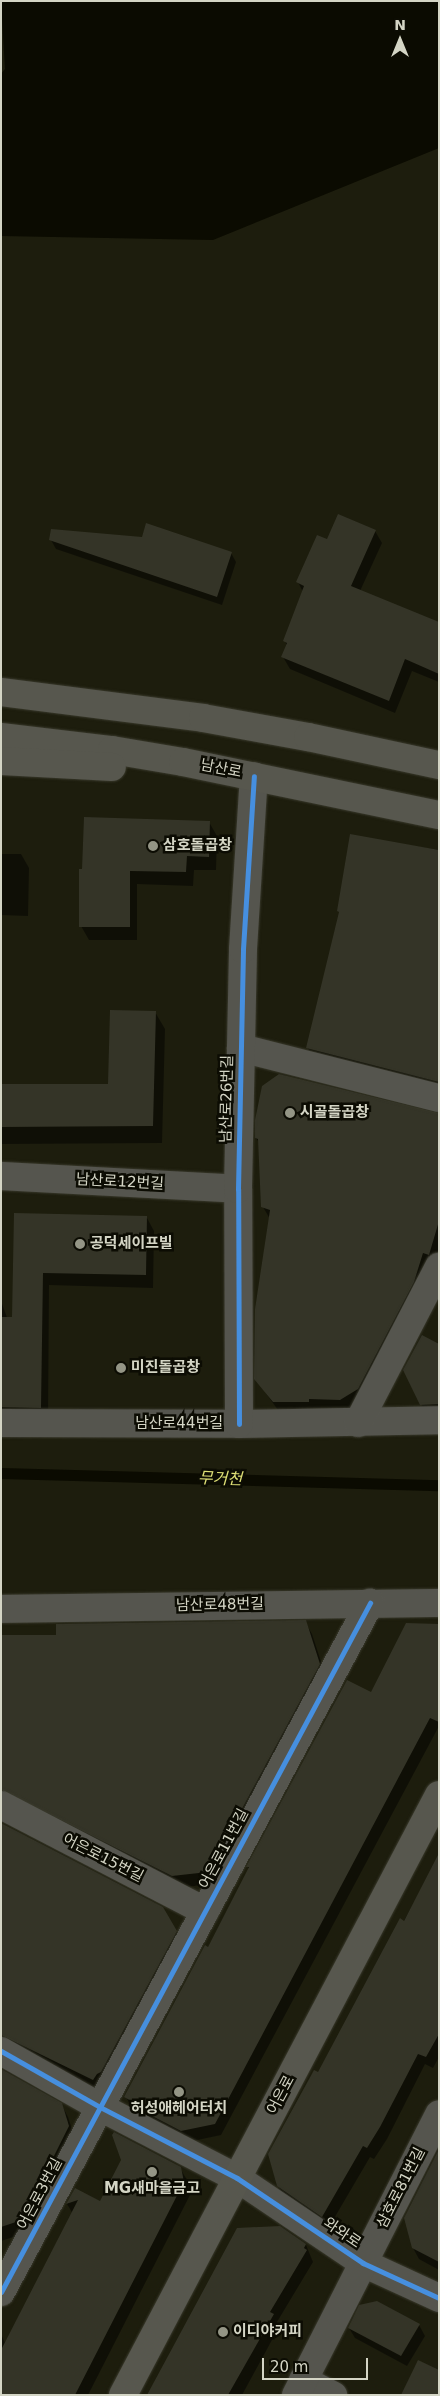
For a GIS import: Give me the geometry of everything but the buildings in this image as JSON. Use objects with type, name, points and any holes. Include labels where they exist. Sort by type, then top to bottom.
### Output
[{"type":"main road","points":[[1,692],[204,718],[439,764]]},
{"type":"main road","name":"남산로","points":[[1,737],[112,750],[254,776],[439,815]]},
{"type":"main road","points":[[1,761],[254,776]]},
{"type":"main road","name":"어은로","points":[[123,2395],[439,1795]]},
{"type":"street","name":"남산로26번길","points":[[239,1424],[238,1189],[243,949],[254,776]]},
{"type":"street","name":"남산로26번길","points":[[241,1048],[439,1098]]},
{"type":"street","name":"남산로12번길","points":[[1,1176],[238,1189]]},
{"type":"street","points":[[358,1423],[439,1267]]},
{"type":"street","name":"남산로44번길","points":[[1,1423],[239,1424],[439,1420]]},
{"type":"street","name":"어은로11번길","points":[[100,2107],[370,1603]]},
{"type":"street","name":"남산로48번길","points":[[1,1609],[439,1603]]},
{"type":"street","name":"어은로15번길","points":[[1,1805],[205,1911]]},
{"type":"street","points":[[1,2051],[100,2107],[237,2178]]},
{"type":"street","name":"어은로3번길","points":[[1,2292],[9,2258],[100,2107]]},
{"type":"street","name":"삼호로81번길","points":[[299,2388],[435,2131]]},
{"type":"street","name":"와와로","points":[[237,2178],[364,2263],[439,2298]]},
{"type":"street","points":[[299,2388],[333,2395]]},
{"type":"shaded area","points":[[1,1],[439,1],[439,148],[213,240],[1,236],[1,74],[5,69]]},
{"type":"waterway","name":"무거천","points":[[1,1473],[439,1485]]},
{"type":"cycle path","points":[[239,1424],[238,1189],[243,949],[254,776]]},
{"type":"cycle path","points":[[1,2292],[370,1603]]},
{"type":"cycle path","points":[[1,2051],[100,2107],[237,2178],[363,2263],[439,2298]]},
{"type":"place","name":"삼호돌곱창","points":[[153,846]]},
{"type":"place","name":"시골돌곱창","points":[[290,1113]]},
{"type":"place","name":"공덕세이프빌","points":[[80,1244]]},
{"type":"place","name":"미진돌곱창","points":[[121,1368]]},
{"type":"place","name":"허성애헤어터치","points":[[179,2092]]},
{"type":"place","name":"MG새마을금고","points":[[152,2172]]},
{"type":"place","name":"이디야커피","points":[[223,2332]]}]
